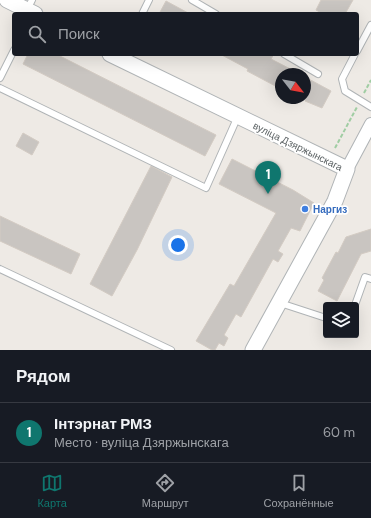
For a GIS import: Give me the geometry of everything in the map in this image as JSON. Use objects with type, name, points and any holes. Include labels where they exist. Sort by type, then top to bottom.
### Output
[{"type":"street","points":[[7,0],[32,10]]},
{"type":"street","name":"вуліца Дзяржынскага","points":[[118,56],[329,160],[346,170],[335,201],[253,350]]},
{"type":"street","points":[[346,170],[371,124]]},
{"type":"lane","points":[[143,12],[149,0]]},
{"type":"lane","points":[[193,0],[213,12]]},
{"type":"lane","points":[[359,47],[371,25]]},
{"type":"lane","points":[[0,78],[12,54]]},
{"type":"lane","points":[[287,56],[318,74]]},
{"type":"lane","points":[[354,56],[342,79],[345,91],[371,107]]},
{"type":"lane","points":[[0,88],[206,188],[238,116]]},
{"type":"lane","points":[[0,269],[171,350]]},
{"type":"lane","points":[[355,302],[365,277],[371,279]]},
{"type":"lane","points":[[279,302],[323,317]]},
{"type":"path","points":[[329,160],[371,80]]},
{"type":"building","points":[[321,0],[353,0],[346,12],[320,12],[316,10]]},
{"type":"building","points":[[166,1],[186,12],[160,12]]},
{"type":"building","points":[[27,56],[60,56],[216,135],[205,156],[23,64]]},
{"type":"building","points":[[224,56],[273,56],[271,59],[288,68],[275,68],[275,86],[247,71],[248,69]]},
{"type":"building","points":[[311,80],[331,91],[322,108],[311,103]]},
{"type":"building","points":[[23,133],[39,142],[32,155],[16,146]]},
{"type":"building","points":[[232,159],[293,190],[314,203],[300,231],[291,228],[278,251],[283,254],[278,262],[273,259],[241,317],[236,314],[224,335],[228,338],[224,346],[219,343],[215,350],[212,350],[196,341],[230,284],[234,286],[276,213],[219,184]]},
{"type":"building","points":[[151,166],[172,177],[137,250],[112,296],[90,284]]},
{"type":"building","points":[[0,216],[80,254],[71,274],[0,241]]},
{"type":"building","points":[[371,229],[371,251],[361,254],[337,301],[318,291],[324,280],[322,278],[346,237]]},
{"type":"place","name":"Інтэрнат РМЗ","points":[[268,194]]},
{"type":"place","name":"Наргиз","points":[[305,209]]}]
